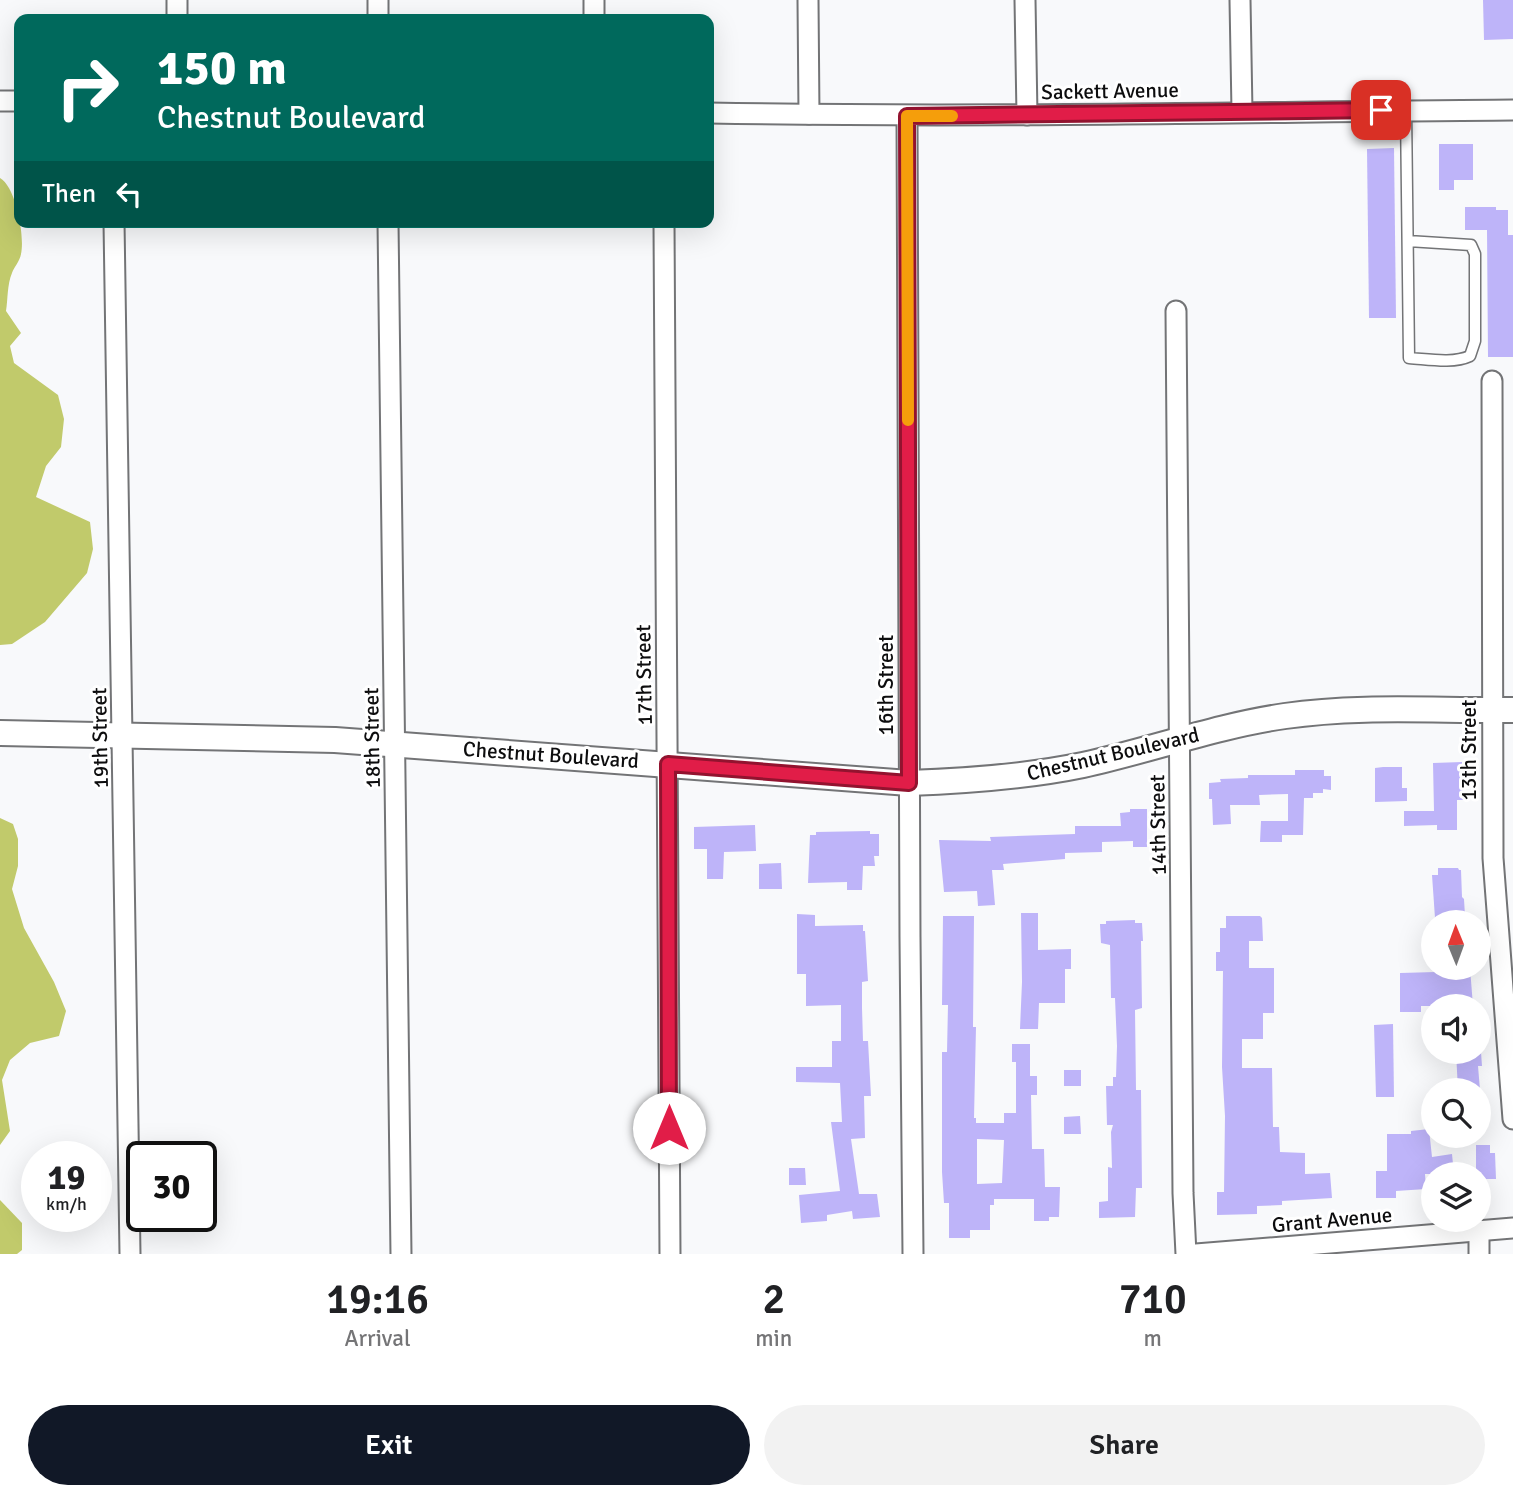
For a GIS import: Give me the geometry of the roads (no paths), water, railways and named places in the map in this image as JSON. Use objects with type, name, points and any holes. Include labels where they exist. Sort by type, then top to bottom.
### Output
[{"type":"street","points":[[808,0],[809,114]]},
{"type":"street","points":[[1024,0],[1027,115]]},
{"type":"street","points":[[1240,0],[1242,111]]},
{"type":"street","name":"Sackett Avenue","points":[[714,113],[907,116],[1513,110]]},
{"type":"street","name":"16th Street","points":[[907,116],[913,1254]]},
{"type":"street","name":"19th Street","points":[[114,228],[130,1254]]},
{"type":"street","name":"18th Street","points":[[387,228],[401,1254]]},
{"type":"street","name":"17th Street","points":[[664,228],[670,1254]]},
{"type":"street","name":"14th Street","points":[[1177,311],[1183,1193],[1186,1254]]},
{"type":"street","name":"13th Street","points":[[1492,381],[1502,710],[1493,858],[1513,1119]]},
{"type":"street","name":"Chestnut Boulevard","points":[[0,733],[335,740],[909,783],[1031,775],[1103,760],[1233,725],[1321,712],[1502,710]]},
{"type":"street","name":"Grant Avenue","points":[[1491,1229],[1513,1228]]},
{"type":"street","name":"Grant Avenue","points":[[1196,1254],[1455,1232]]},
{"type":"street","points":[[1479,1232],[1479,1254]]},
{"type":"lane","points":[[1406,109],[1409,358],[1446,360],[1470,356],[1475,341],[1475,254],[1471,246],[1408,241]]}]
